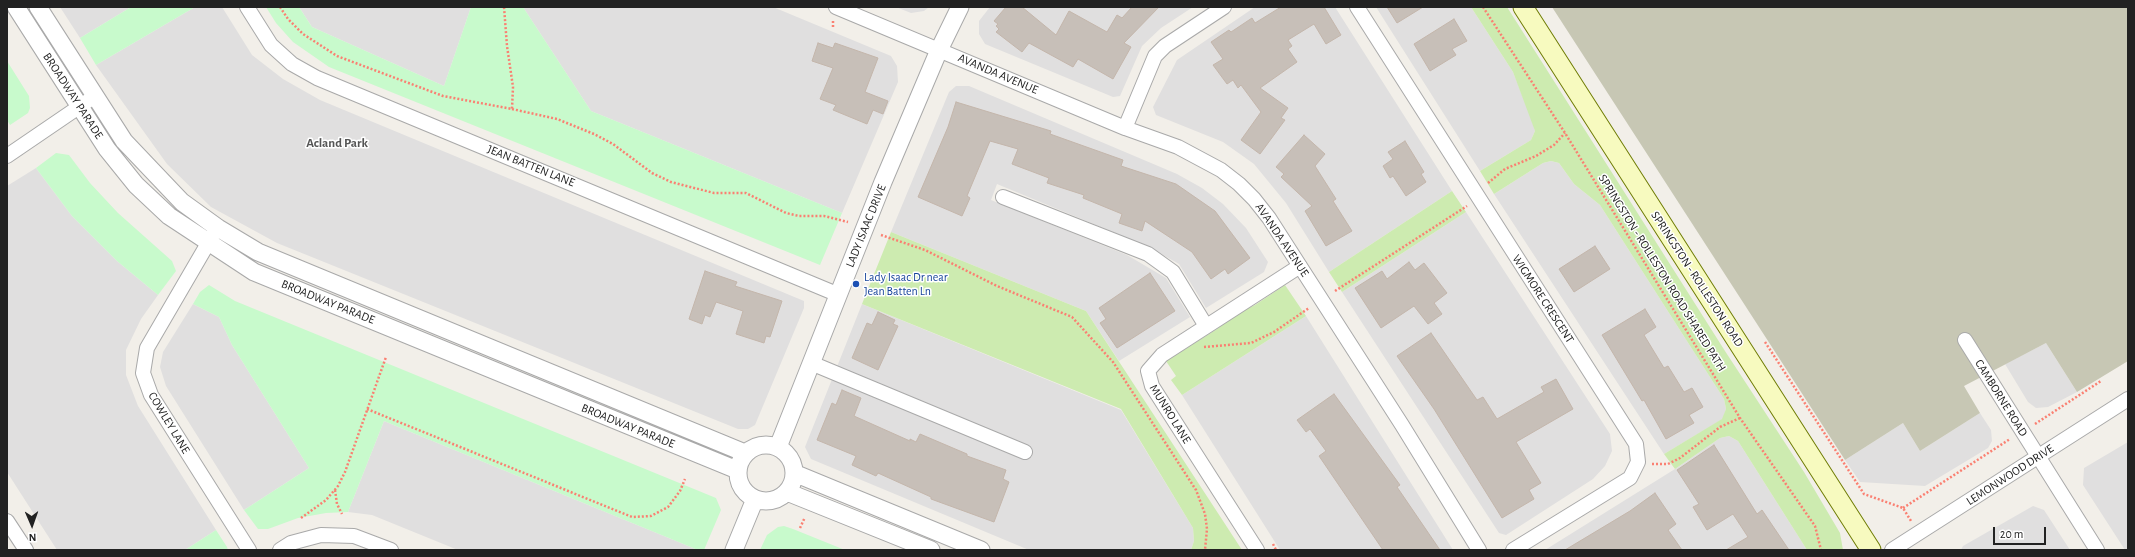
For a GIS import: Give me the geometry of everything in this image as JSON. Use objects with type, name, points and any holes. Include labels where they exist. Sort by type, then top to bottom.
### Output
[{"type":"main road","name":"SPRINGSTON - ROLLESTON ROAD","points":[[1522,7],[1871,550]]},
{"type":"street","name":"BROADWAY PARADE","points":[[16,7],[107,149],[136,185],[169,216],[254,272],[737,470]]},
{"type":"street","name":"BROADWAY PARADE","points":[[38,7],[124,141],[182,202],[218,228],[258,252],[745,453]]},
{"type":"street","name":"JEAN BATTEN LANE","points":[[247,7],[271,45],[292,64],[317,78],[839,295]]},
{"type":"street","name":"AVANDA AVENUE","points":[[836,7],[1126,128],[1178,147],[1221,170],[1254,199],[1300,266],[1479,550]]},
{"type":"street","name":"LADY ISAAC DRIVE","points":[[778,447],[865,229],[940,50],[960,7]]},
{"type":"street","points":[[1126,128],[1156,56],[1166,46],[1224,7]]},
{"type":"street","name":"WIGMORE CRESCENT","points":[[1356,7],[1636,444],[1638,462]]},
{"type":"street","points":[[7,156],[95,96]]},
{"type":"street","points":[[1003,197],[1148,254],[1173,272],[1206,326]]},
{"type":"street","name":"COWLEY LANE","points":[[218,228],[147,348],[143,373],[151,395],[248,550]]},
{"type":"street","name":"MUNRO LANE","points":[[1258,550],[1160,400],[1149,379],[1148,371],[1162,355],[1300,266]]},
{"type":"street","name":"CAMBORNE ROAD","points":[[1965,340],[2097,550]]},
{"type":"street","points":[[811,363],[1025,452]]},
{"type":"street","name":"LEMONWOOD DRIVE","points":[[1892,550],[2128,399]]},
{"type":"street","points":[[766,444],[778,447],[790,457],[794,473],[792,483],[787,492],[772,500],[755,499],[741,488],[737,470],[745,453],[755,446],[766,444]]},
{"type":"street","points":[[1513,550],[1630,478],[1638,462]]},
{"type":"street","points":[[794,473],[981,550]]},
{"type":"street","points":[[787,492],[931,550]]},
{"type":"street","points":[[734,550],[755,499]]},
{"type":"street","points":[[7,521],[26,550]]},
{"type":"street","points":[[280,550],[291,543],[321,535],[354,536],[390,550]]},
{"type":"path","points":[[280,7],[288,19],[303,34],[337,56],[442,96],[557,119],[614,144],[652,173],[671,182],[714,193],[746,194],[786,213],[800,216],[824,216],[845,221],[925,250],[997,286],[1072,317],[1113,362],[1196,490],[1205,514],[1207,529],[1205,550]]},
{"type":"path","points":[[504,7],[507,46],[514,87],[512,109]]},
{"type":"path","name":"SPRINGSTON - ROLLESTON ROAD SHARED PATH","points":[[1483,7],[1565,133],[1740,418],[1815,526],[1822,550]]},
{"type":"path","points":[[1765,342],[1864,494],[1903,508],[1919,533]]},
{"type":"path","points":[[301,518],[326,500],[335,490],[345,472],[386,357]]},
{"type":"path","points":[[1903,508],[2102,381]]},
{"type":"path","points":[[367,409],[632,517],[651,516],[668,507],[680,491],[685,479]]},
{"type":"path","points":[[1638,462],[1660,465],[1668,464],[1697,447],[1720,427],[1740,418]]},
{"type":"path","points":[[335,490],[337,504],[342,514]]},
{"type":"shaded area","points":[[60,7],[131,7],[80,38]]},
{"type":"shaded area","points":[[195,7],[222,7],[252,55],[283,79],[320,100],[804,301],[804,308],[755,425],[748,429],[738,429],[277,243],[211,207],[167,164],[96,65]]},
{"type":"shaded area","points":[[299,7],[471,7],[444,86],[312,27]]},
{"type":"shaded area","points":[[523,7],[773,7],[891,56],[897,66],[898,82],[842,213],[591,111]]},
{"type":"shaded area","points":[[896,7],[929,7],[924,11],[911,13]]},
{"type":"shaded area","points":[[990,7],[1193,7],[1161,28],[1142,46],[1120,96],[1113,97],[985,44],[979,34],[979,21]]},
{"type":"shaded area","points":[[1255,7],[1335,7],[1452,191],[1329,272],[1286,203],[1254,164],[1223,142],[1156,115],[1153,107],[1177,60]]},
{"type":"shaded area","points":[[1376,7],[1471,7],[1513,72],[1534,125],[1535,131],[1531,140],[1480,171]]},
{"type":"shaded area","points":[[1552,7],[2128,7],[2128,361],[2077,392],[2046,343],[1964,386],[1980,413],[1920,451],[1903,423],[1845,460]]},
{"type":"shaded area","points":[[956,86],[969,86],[1177,174],[1202,188],[1223,204],[1246,228],[1268,262],[1264,272],[1206,308],[1179,264],[1149,247],[997,184],[991,200],[1127,255],[1166,278],[1190,317],[1119,361],[1086,311],[891,232],[949,92]]},
{"type":"shaded area","points":[[1551,161],[1559,163],[1574,184],[1600,205],[1724,399],[1726,409],[1723,419],[1664,454],[1494,194],[1543,163]]},
{"type":"shaded area","points":[[36,168],[72,216],[117,261],[158,295],[141,319],[126,350],[126,375],[138,406],[216,530],[185,550],[57,550],[7,472],[7,186]]},
{"type":"shaded area","points":[[1466,212],[1610,434],[1612,451],[1605,466],[1593,479],[1506,535],[1499,533],[1342,292]]},
{"type":"shaded area","points":[[193,304],[219,317],[232,345],[309,468],[244,510],[166,386],[160,367],[163,352]]},
{"type":"shaded area","points":[[862,304],[1121,410],[1193,528],[1194,541],[1191,550],[1029,550],[811,459],[805,447]]},
{"type":"shaded area","points":[[1306,316],[1453,550],[1280,550],[1182,395]]},
{"type":"shaded area","points":[[2046,343],[2077,392],[2048,407],[2036,408],[2028,402],[2005,364]]},
{"type":"shaded area","points":[[1980,413],[1991,430],[1992,441],[1988,448],[1925,486],[1860,482],[1845,460],[1903,423],[1920,451]]},
{"type":"shaded area","points":[[384,421],[698,550],[458,550],[372,515],[348,512]]},
{"type":"shaded area","points":[[1729,436],[1738,441],[1807,550],[1545,550],[1675,469],[1720,438]]},
{"type":"shaded area","points":[[2128,442],[2128,550],[2125,550],[2083,485],[2084,468]]},
{"type":"shaded area","points":[[2033,506],[2044,510],[2070,550],[1961,550],[1963,546]]},
{"type":"green space","points":[[131,7],[195,7],[96,65],[80,38]]},
{"type":"green space","points":[[266,7],[299,7],[312,27],[444,86],[471,7],[523,7],[591,111],[842,213],[820,265],[329,67],[293,42],[276,23]]},
{"type":"green space","points":[[1471,7],[1507,7],[1725,351],[1804,472],[1840,533],[1843,550],[1807,550],[1738,441],[1729,436],[1720,438],[1675,469],[1664,454],[1722,419],[1726,409],[1724,399],[1600,205],[1574,184],[1559,163],[1551,161],[1543,163],[1494,194],[1480,171],[1531,140],[1535,131],[1513,72]]},
{"type":"green space","points":[[7,61],[29,96],[30,108],[28,113],[10,125],[7,120]]},
{"type":"green space","points":[[56,153],[69,155],[90,183],[118,213],[172,261],[176,271],[158,295],[117,261],[72,216],[36,168]]},
{"type":"green space","points":[[1452,191],[1466,212],[1342,292],[1329,272]]},
{"type":"green space","points":[[891,232],[1086,311],[1242,550],[1191,550],[1194,541],[1193,528],[1121,409],[862,304]]},
{"type":"green space","points":[[209,285],[235,301],[716,498],[721,510],[704,550],[698,550],[384,421],[348,512],[326,513],[298,518],[268,529],[258,529],[244,510],[309,468],[232,345],[219,317],[193,304],[200,292]]},
{"type":"green space","points":[[1285,285],[1306,316],[1182,395],[1171,380],[1176,376],[1166,361],[1217,329],[1236,314],[1255,305]]},
{"type":"green space","points":[[784,526],[845,550],[760,550],[767,535],[778,527]]},
{"type":"green space","points":[[216,530],[228,550],[185,550]]},
{"type":"building","points":[[1006,7],[1022,7],[1056,35],[1069,11],[1107,32],[1117,15],[1122,18],[1132,7],[1159,7],[1124,43],[1131,47],[1113,79],[1078,59],[1073,67],[1029,43],[1022,52],[996,32],[999,29],[996,26],[998,24],[994,21]]},
{"type":"building","points":[[1281,7],[1324,7],[1341,35],[1326,44],[1314,24],[1288,40],[1292,46],[1288,49],[1297,62],[1260,88],[1288,108],[1281,118],[1285,120],[1260,154],[1241,140],[1261,112],[1241,85],[1238,88],[1233,80],[1227,84],[1213,65],[1223,59],[1211,42],[1229,30],[1231,32],[1252,18],[1255,23]]},
{"type":"building","points":[[1387,7],[1423,7],[1397,23]]},
{"type":"building","points":[[1454,19],[1467,41],[1452,49],[1456,55],[1430,71],[1414,44]]},
{"type":"building","points":[[818,43],[833,48],[835,43],[878,58],[865,92],[888,101],[883,114],[873,110],[867,124],[833,110],[836,105],[820,99],[833,68],[812,61]]},
{"type":"building","points":[[956,102],[1051,131],[1050,134],[1123,160],[1121,166],[1176,184],[1215,211],[1250,258],[1228,274],[1225,269],[1211,279],[1192,252],[1145,221],[1142,231],[1119,223],[1122,214],[1083,198],[1084,195],[1047,183],[1049,178],[1012,164],[1018,149],[990,141],[967,196],[970,198],[962,216],[918,197],[948,127]]},
{"type":"building","points":[[1304,135],[1325,154],[1315,166],[1336,199],[1333,201],[1352,231],[1326,246],[1305,211],[1312,206],[1281,177],[1284,174],[1276,167]]},
{"type":"building","points":[[1405,141],[1424,172],[1421,174],[1426,182],[1406,196],[1393,176],[1390,178],[1383,166],[1393,159],[1388,152]]},
{"type":"building","points":[[1595,246],[1610,269],[1574,292],[1559,269]]},
{"type":"building","points":[[1409,262],[1415,270],[1424,263],[1447,293],[1434,303],[1442,314],[1428,324],[1414,306],[1381,328],[1355,288],[1382,271],[1387,279]]},
{"type":"building","points":[[705,271],[737,282],[735,286],[782,301],[770,337],[766,336],[764,343],[736,334],[743,311],[716,302],[710,317],[705,315],[702,324],[689,319]]},
{"type":"building","points":[[1150,273],[1175,311],[1117,348],[1100,323],[1106,319],[1099,308]]},
{"type":"building","points":[[1645,309],[1656,327],[1644,335],[1664,368],[1668,366],[1684,392],[1692,388],[1703,407],[1689,415],[1694,423],[1666,439],[1644,400],[1642,401],[1602,335]]},
{"type":"building","points":[[878,312],[895,320],[893,324],[898,326],[878,370],[852,358],[867,323],[872,325]]},
{"type":"building","points":[[1431,333],[1477,400],[1483,397],[1497,419],[1544,392],[1541,387],[1556,379],[1573,409],[1516,442],[1541,483],[1529,490],[1534,499],[1502,518],[1434,409],[1397,356]]},
{"type":"building","points":[[842,390],[861,398],[854,416],[910,441],[910,439],[916,442],[920,434],[967,454],[967,456],[1006,470],[1003,479],[1009,482],[994,522],[931,499],[931,497],[878,473],[876,476],[852,465],[856,456],[817,440],[832,403],[836,405]]},
{"type":"building","points":[[1334,394],[1400,485],[1397,487],[1440,550],[1383,550],[1319,456],[1326,451],[1310,429],[1306,432],[1297,420]]},
{"type":"building","points":[[1714,445],[1757,514],[1762,510],[1789,550],[1726,550],[1748,537],[1733,514],[1707,530],[1693,507],[1699,504],[1677,470]]},
{"type":"building","points":[[1655,493],[1676,524],[1668,530],[1682,550],[1565,550],[1630,511]]},
{"type":"place","name":"Lady Isaac Dr near Jean Batten Ln","points":[[856,284]]},
{"type":"district","name":"Acland Park","points":[[337,143]]}]
